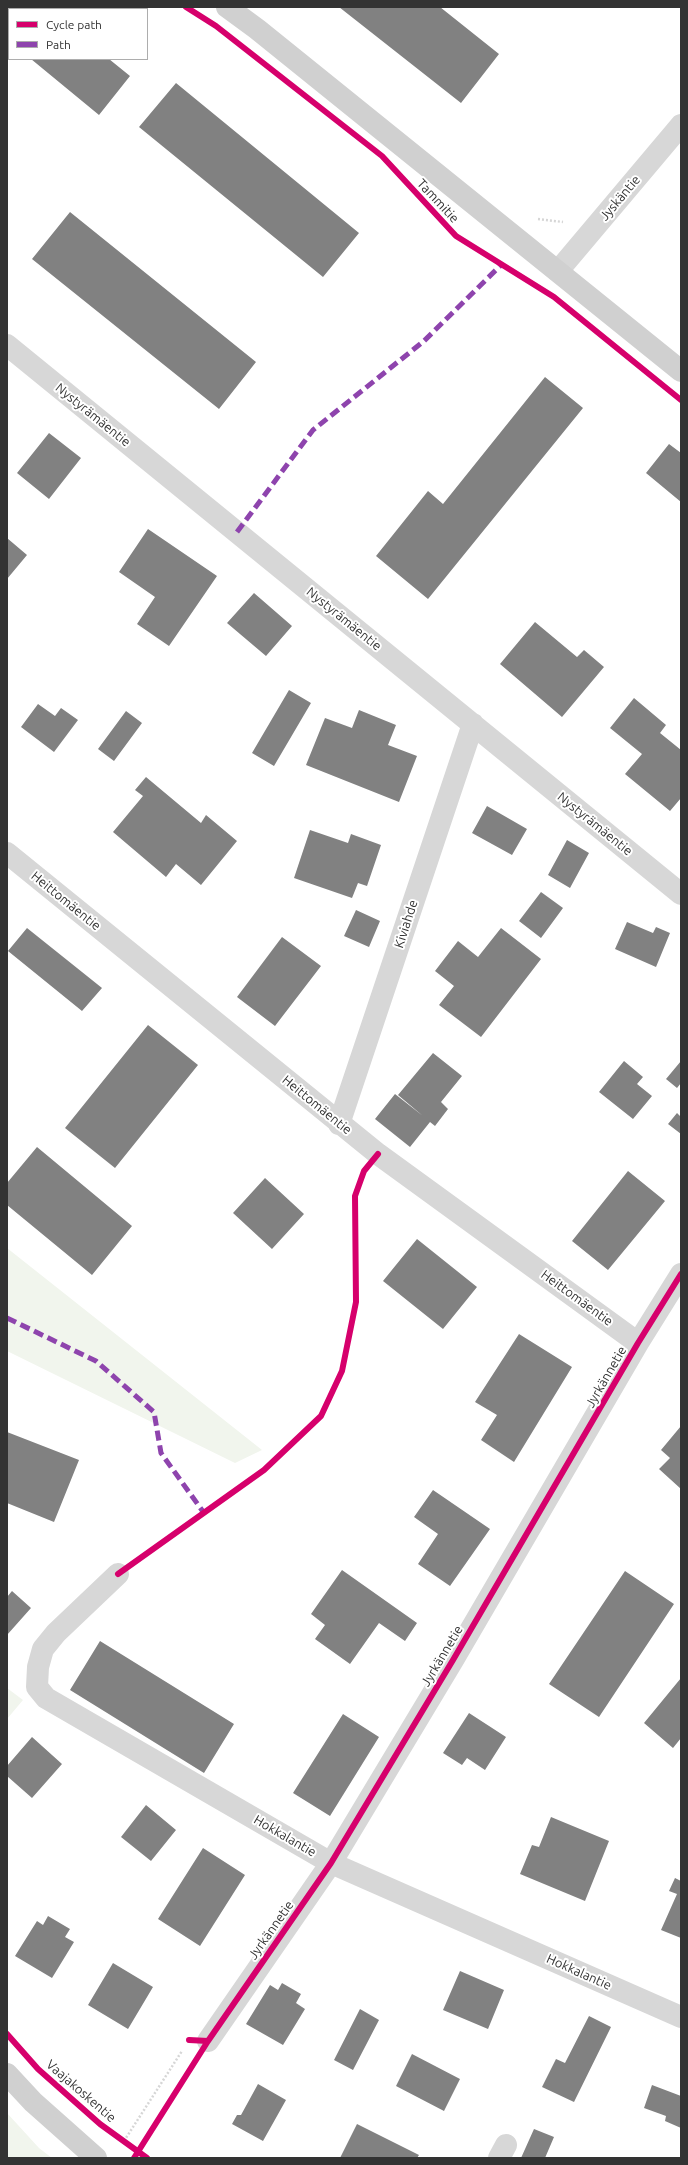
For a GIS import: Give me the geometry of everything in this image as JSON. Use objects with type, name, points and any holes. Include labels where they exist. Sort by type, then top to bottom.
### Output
[{"type":"street","name":"Tammitie","points":[[227,7],[264,34],[681,371]]},
{"type":"street","name":"Jyskäntie","points":[[558,271],[681,125]]},
{"type":"street","name":"Nystyrämäentie","points":[[7,345],[681,894]]},
{"type":"street","name":"Kiviahde","points":[[339,1124],[473,724]]},
{"type":"street","name":"Heittomäentie","points":[[7,853],[339,1124],[638,1343]]},
{"type":"street","name":"Jyrkännetie","points":[[199,2040],[331,1863],[457,1653],[638,1343],[681,1274]]},
{"type":"street","name":"Hokkalantie","points":[[118,1574],[56,1633],[43,1649],[38,1667],[37,1687],[46,1698],[331,1863],[681,2017]]},
{"type":"street","points":[[7,2074],[33,2102],[96,2158]]},
{"type":"path","points":[[124,2141],[199,2040]]},
{"type":"shaded area","points":[[7,1248],[262,1450],[235,1463],[7,1351]]},
{"type":"shaded area","points":[[7,1688],[23,1700],[7,1719]]},
{"type":"shaded area","points":[[7,2113],[39,2148],[52,2158],[7,2158]]},
{"type":"building","points":[[339,7],[440,7],[499,54],[461,103]]},
{"type":"building","points":[[32,60],[110,60],[130,76],[99,115]]},
{"type":"building","points":[[176,83],[359,233],[323,277],[139,127]]},
{"type":"building","points":[[70,212],[256,362],[219,409],[32,259]]},
{"type":"building","points":[[545,377],[583,408],[428,599],[376,556],[428,491],[443,504]]},
{"type":"building","points":[[49,433],[81,458],[49,499],[17,473]]},
{"type":"building","points":[[669,444],[681,453],[681,502],[646,473]]},
{"type":"building","points":[[148,529],[217,576],[169,646],[137,624],[155,597],[119,572]]},
{"type":"building","points":[[7,538],[27,555],[7,579]]},
{"type":"building","points":[[254,593],[292,626],[266,656],[227,623]]},
{"type":"building","points":[[535,622],[577,657],[584,650],[604,667],[562,717],[500,664]]},
{"type":"building","points":[[289,690],[311,703],[274,766],[252,753]]},
{"type":"building","points":[[634,698],[666,725],[660,733],[681,750],[681,798],[670,811],[625,774],[642,754],[610,728]]},
{"type":"building","points":[[38,704],[55,716],[61,708],[78,720],[54,752],[21,727]]},
{"type":"building","points":[[359,710],[396,725],[388,745],[417,756],[399,802],[306,765],[325,718],[352,728]]},
{"type":"building","points":[[126,711],[142,723],[114,761],[98,749]]},
{"type":"building","points":[[146,777],[201,823],[206,815],[237,841],[201,885],[176,864],[166,877],[113,832],[143,796],[135,790]]},
{"type":"building","points":[[487,806],[527,829],[512,855],[472,833]]},
{"type":"building","points":[[310,830],[348,843],[351,834],[381,845],[367,886],[358,883],[352,898],[294,878]]},
{"type":"building","points":[[567,840],[589,853],[570,888],[548,875]]},
{"type":"building","points":[[541,892],[563,908],[541,938],[519,921]]},
{"type":"building","points":[[356,910],[380,921],[369,947],[344,936]]},
{"type":"building","points":[[627,922],[653,933],[656,927],[670,933],[656,967],[615,949]]},
{"type":"building","points":[[27,928],[102,988],[82,1011],[8,951]]},
{"type":"building","points":[[501,928],[541,959],[481,1037],[439,1005],[454,986],[435,971],[458,941],[478,957]]},
{"type":"building","points":[[282,937],[321,966],[275,1026],[237,997]]},
{"type":"building","points":[[148,1025],[198,1065],[115,1168],[65,1128]]},
{"type":"building","points":[[433,1053],[462,1076],[441,1102],[448,1109],[435,1126],[430,1122],[410,1147],[375,1119],[395,1094],[423,1116],[398,1095]]},
{"type":"building","points":[[624,1061],[643,1077],[637,1084],[652,1096],[633,1119],[599,1092]]},
{"type":"building","points":[[681,1061],[681,1083],[677,1088],[666,1079]]},
{"type":"building","points":[[677,1113],[681,1117],[681,1134],[668,1124]]},
{"type":"building","points":[[37,1147],[132,1226],[92,1275],[7,1205],[7,1183]]},
{"type":"building","points":[[628,1171],[665,1201],[608,1270],[572,1241]]},
{"type":"building","points":[[265,1178],[304,1214],[272,1249],[233,1213]]},
{"type":"building","points":[[417,1239],[477,1287],[443,1329],[383,1281]]},
{"type":"building","points":[[519,1334],[572,1367],[514,1462],[481,1440],[497,1415],[475,1402]]},
{"type":"building","points":[[681,1426],[681,1489],[659,1469],[670,1458],[661,1450]]},
{"type":"building","points":[[7,1432],[79,1460],[54,1522],[7,1503]]},
{"type":"building","points":[[433,1490],[490,1529],[450,1586],[418,1564],[438,1534],[414,1517]]},
{"type":"building","points":[[342,1570],[417,1623],[405,1641],[379,1623],[350,1664],[315,1639],[325,1625],[311,1614]]},
{"type":"building","points":[[625,1571],[674,1604],[599,1717],[549,1684]]},
{"type":"building","points":[[12,1591],[31,1608],[7,1635],[7,1597]]},
{"type":"building","points":[[100,1641],[234,1724],[204,1773],[70,1690]]},
{"type":"building","points":[[681,1678],[681,1738],[673,1748],[644,1723]]},
{"type":"building","points":[[469,1713],[506,1737],[485,1770],[467,1758],[462,1765],[443,1753]]},
{"type":"building","points":[[343,1714],[379,1737],[330,1816],[293,1793]]},
{"type":"building","points":[[32,1737],[62,1764],[32,1798],[7,1776],[7,1766]]},
{"type":"building","points":[[146,1805],[176,1830],[151,1861],[121,1837]]},
{"type":"building","points":[[551,1817],[609,1841],[585,1901],[520,1874],[532,1845],[539,1847]]},
{"type":"building","points":[[203,1848],[245,1875],[200,1946],[158,1919]]},
{"type":"building","points":[[675,1878],[681,1881],[681,1938],[661,1930],[677,1894],[669,1891]]},
{"type":"building","points":[[48,1916],[70,1929],[65,1937],[74,1942],[52,1978],[15,1956],[37,1921],[43,1925]]},
{"type":"building","points":[[113,1963],[153,1987],[128,2029],[88,2005]]},
{"type":"building","points":[[460,1971],[504,1990],[488,2029],[443,2010]]},
{"type":"building","points":[[282,1983],[301,1994],[296,2003],[305,2009],[283,2045],[246,2024],[270,1985],[278,1990]]},
{"type":"building","points":[[360,2009],[379,2020],[353,2070],[334,2060]]},
{"type":"building","points":[[589,2016],[611,2027],[574,2102],[542,2087],[556,2059],[565,2063]]},
{"type":"building","points":[[412,2054],[460,2079],[444,2111],[396,2086]]},
{"type":"building","points":[[258,2084],[286,2100],[263,2141],[232,2124],[237,2115],[241,2115]]},
{"type":"building","points":[[652,2085],[681,2096],[681,2128],[665,2121],[666,2116],[644,2108]]},
{"type":"building","points":[[357,2124],[419,2155],[417,2158],[340,2158]]},
{"type":"building","points":[[534,2129],[554,2137],[545,2158],[521,2158]]},
{"type":"marked path","points":[[237,532],[313,430],[424,341],[502,264]]},
{"type":"marked path","points":[[7,1318],[96,1361],[154,1412],[161,1453],[204,1513]]},
{"type":"cycle path","points":[[186,7],[216,26],[382,156],[456,236],[554,297],[681,400]]},
{"type":"cycle path","points":[[118,1574],[264,1470],[321,1416],[342,1371],[356,1302],[355,1196],[364,1171],[378,1154]]},
{"type":"cycle path","points":[[208,2041],[331,1863],[453,1660],[638,1343],[681,1274]]},
{"type":"cycle path","name":"Vaajakoskentie","points":[[7,2034],[38,2069],[100,2124],[147,2158]]},
{"type":"cycle path","points":[[134,2158],[208,2041],[189,2040]]}]
